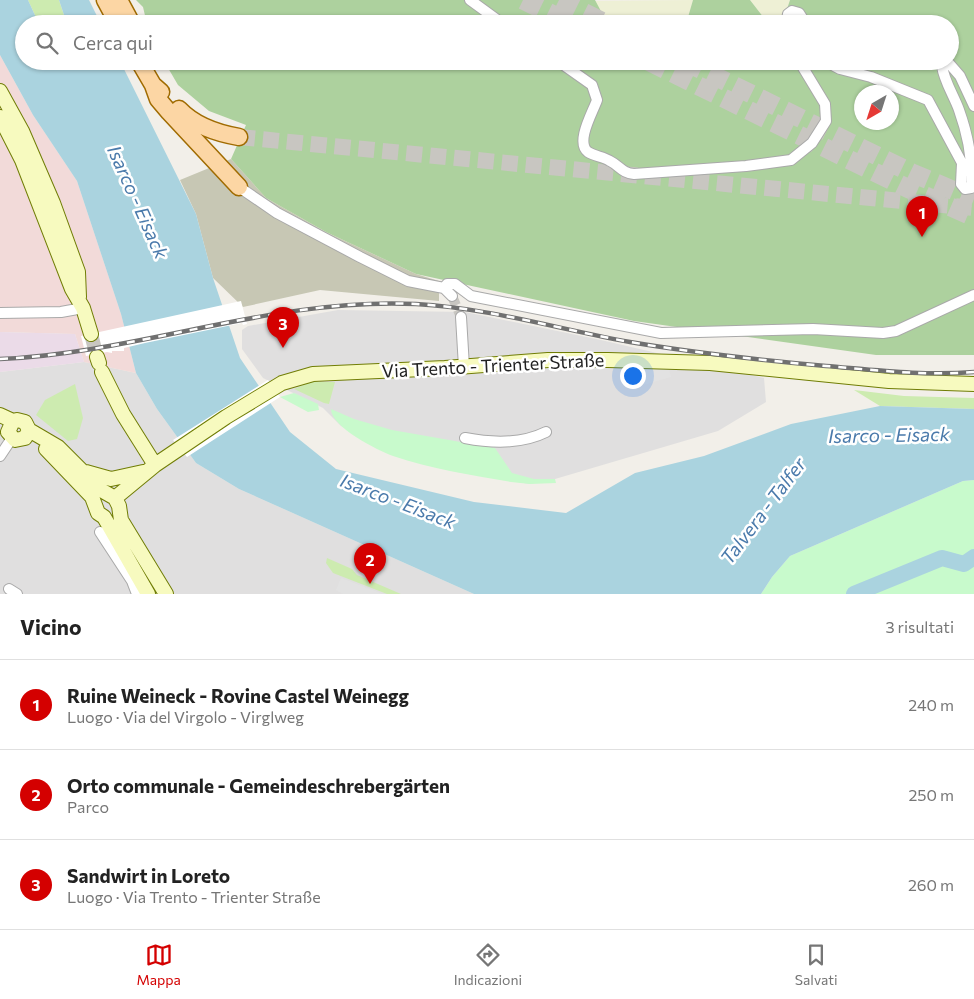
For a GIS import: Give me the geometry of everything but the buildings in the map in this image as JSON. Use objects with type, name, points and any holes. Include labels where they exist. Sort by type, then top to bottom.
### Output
[{"type":"main road","points":[[105,0],[113,15]]},
{"type":"main road","points":[[119,0],[127,15]]},
{"type":"main road","points":[[145,70],[158,99],[239,187]]},
{"type":"main road","points":[[156,70],[174,104]]},
{"type":"main road","points":[[153,85],[184,114],[203,126],[239,137]]},
{"type":"street","points":[[470,0],[491,15]]},
{"type":"street","points":[[788,15],[792,11],[800,15]]},
{"type":"street","points":[[571,70],[592,85],[597,100],[586,125],[584,144],[588,152],[613,162],[626,173],[634,174],[746,166],[791,160],[812,143],[826,121],[825,104],[804,70]]},
{"type":"street","points":[[844,70],[871,77],[928,100],[962,163],[961,184],[965,189],[971,188],[972,172],[960,112],[943,70]]},
{"type":"street","points":[[955,70],[960,76],[974,106]]},
{"type":"street","points":[[0,91],[22,131],[56,212],[78,272],[81,302],[91,334]]},
{"type":"street","points":[[0,117],[5,131],[22,160],[72,289],[81,302]]},
{"type":"street","points":[[239,187],[255,200],[360,257],[408,281],[444,288],[452,296]]},
{"type":"street","points":[[444,288],[447,284],[455,284],[471,296],[661,333],[813,329],[883,333],[896,330],[974,295]]},
{"type":"street","points":[[0,313],[61,312],[81,302]]},
{"type":"street","points":[[461,317],[464,367]]},
{"type":"street","name":"Via Trento - Trienter Straße","points":[[152,467],[278,385],[313,374],[464,367],[548,360],[669,361],[889,381],[974,384]]},
{"type":"street","points":[[99,364],[123,414],[152,467]]},
{"type":"street","points":[[6,418],[21,420],[28,425],[28,433],[22,440],[12,438],[8,432],[6,418]]},
{"type":"street","points":[[465,438],[503,441],[529,438],[546,432]]},
{"type":"street","points":[[28,433],[58,447],[114,501],[121,520],[166,594]]},
{"type":"street","points":[[28,433],[54,456],[92,497],[148,594]]},
{"type":"street","points":[[0,456],[12,438]]},
{"type":"street","points":[[83,471],[111,480],[152,467]]},
{"type":"street","points":[[100,511],[111,518],[114,501],[152,467]]},
{"type":"street","points":[[100,511],[100,498],[114,501]]},
{"type":"street","points":[[100,532],[132,581],[137,594]]},
{"type":"shaded area","points":[[693,0],[689,15],[603,15],[594,1]]},
{"type":"shaded area","points":[[750,0],[790,0],[785,15],[762,15]]},
{"type":"shaded area","points":[[0,55],[33,115],[77,181],[121,314],[136,373],[84,362],[75,334],[0,332]]},
{"type":"shaded area","points":[[231,159],[266,198],[326,232],[416,274],[439,281],[439,301],[320,290],[243,307],[213,278],[196,214],[180,180]]},
{"type":"shaded area","points":[[338,310],[465,312],[601,340],[764,378],[766,402],[718,431],[555,479],[530,484],[457,472],[341,426],[323,408],[263,378],[242,349],[242,330],[248,326]]},
{"type":"shaded area","points":[[0,332],[75,334],[84,362],[0,372]]},
{"type":"shaded area","points":[[84,362],[136,373],[157,409],[196,463],[239,489],[474,594],[0,594],[0,372]]},
{"type":"shaded area","points":[[668,366],[671,377],[639,386],[634,369],[643,368],[643,370],[647,370],[647,367]]},
{"type":"shaded area","points":[[341,578],[383,594],[343,594],[336,590]]},
{"type":"green space","points":[[28,0],[59,0],[64,15],[35,15]]},
{"type":"green space","points":[[136,0],[595,0],[603,15],[145,15],[143,7]]},
{"type":"green space","points":[[693,0],[750,0],[762,15],[689,15]]},
{"type":"green space","points":[[790,0],[974,0],[974,355],[876,355],[634,321],[416,274],[326,232],[266,198],[231,159],[246,125],[209,111],[178,85],[169,70],[959,70],[959,15],[785,15]]},
{"type":"green space","points":[[311,382],[335,382],[329,404],[294,389]]},
{"type":"green space","points":[[75,384],[83,418],[77,439],[68,441],[36,415],[45,400]]},
{"type":"green space","points":[[854,390],[904,396],[974,398],[974,409],[880,406]]},
{"type":"green space","points":[[294,393],[318,404],[319,410],[308,412],[280,397]]},
{"type":"green space","points":[[331,409],[354,419],[392,430],[495,448],[512,473],[534,479],[555,479],[556,483],[530,484],[511,482],[407,461],[377,449],[356,437],[338,423]]},
{"type":"green space","points":[[974,480],[974,594],[761,594],[772,577],[790,556],[963,481]]},
{"type":"green space","points":[[327,558],[352,569],[357,575],[401,594],[387,594],[333,573],[326,563]]},
{"type":"water","points":[[0,0],[28,0],[35,15],[15,15],[15,70],[124,70],[196,214],[213,278],[240,358],[290,432],[336,469],[474,502],[566,513],[635,473],[704,456],[791,424],[880,406],[974,409],[974,480],[963,481],[790,556],[772,577],[761,594],[474,594],[239,489],[196,463],[157,409],[136,373],[121,314],[77,181],[33,115],[0,55]]},
{"type":"water","points":[[59,0],[89,0],[96,15],[64,15]]},
{"type":"pier","points":[[241,301],[247,324],[243,325],[242,323],[145,343],[124,348],[124,351],[112,351],[112,353],[107,352],[86,356],[81,336]]},
{"type":"pier","points":[[268,380],[280,397],[187,457],[173,440]]},
{"type":"waterway","points":[[854,594],[942,558],[964,564],[974,557]]},
{"type":"tunnel","points":[[523,0],[554,15]]},
{"type":"tunnel","points":[[559,0],[589,15]]},
{"type":"tunnel","points":[[666,70],[907,188],[974,217]]},
{"type":"tunnel","points":[[702,70],[912,173],[974,199]]},
{"type":"tunnel","points":[[239,137],[974,208]]},
{"type":"tunnel","points":[[452,296],[461,317]]},
{"type":"tunnel","points":[[91,334],[97,357]]},
{"type":"railway","points":[[0,359],[52,355],[104,347],[259,317],[311,309],[363,304],[416,304],[470,310],[630,342],[728,356],[900,372],[974,372]]},
{"type":"place","name":"Ruine Weineck - Rovine Castel Weinegg","points":[[922,237]]},
{"type":"place","name":"Sandwirt in Loreto","points":[[283,348]]},
{"type":"place","name":"Orto communale - Gemeindeschrebergärten","points":[[370,584]]},
{"type":"water label","name":"Isarco - Eisack","points":[[138,202]]},
{"type":"water label","name":"Isarco - Eisack","points":[[889,435]]},
{"type":"water label","name":"Isarco - Eisack","points":[[398,501]]},
{"type":"water label","name":"Talvera - Talfer","points":[[763,511]]}]
